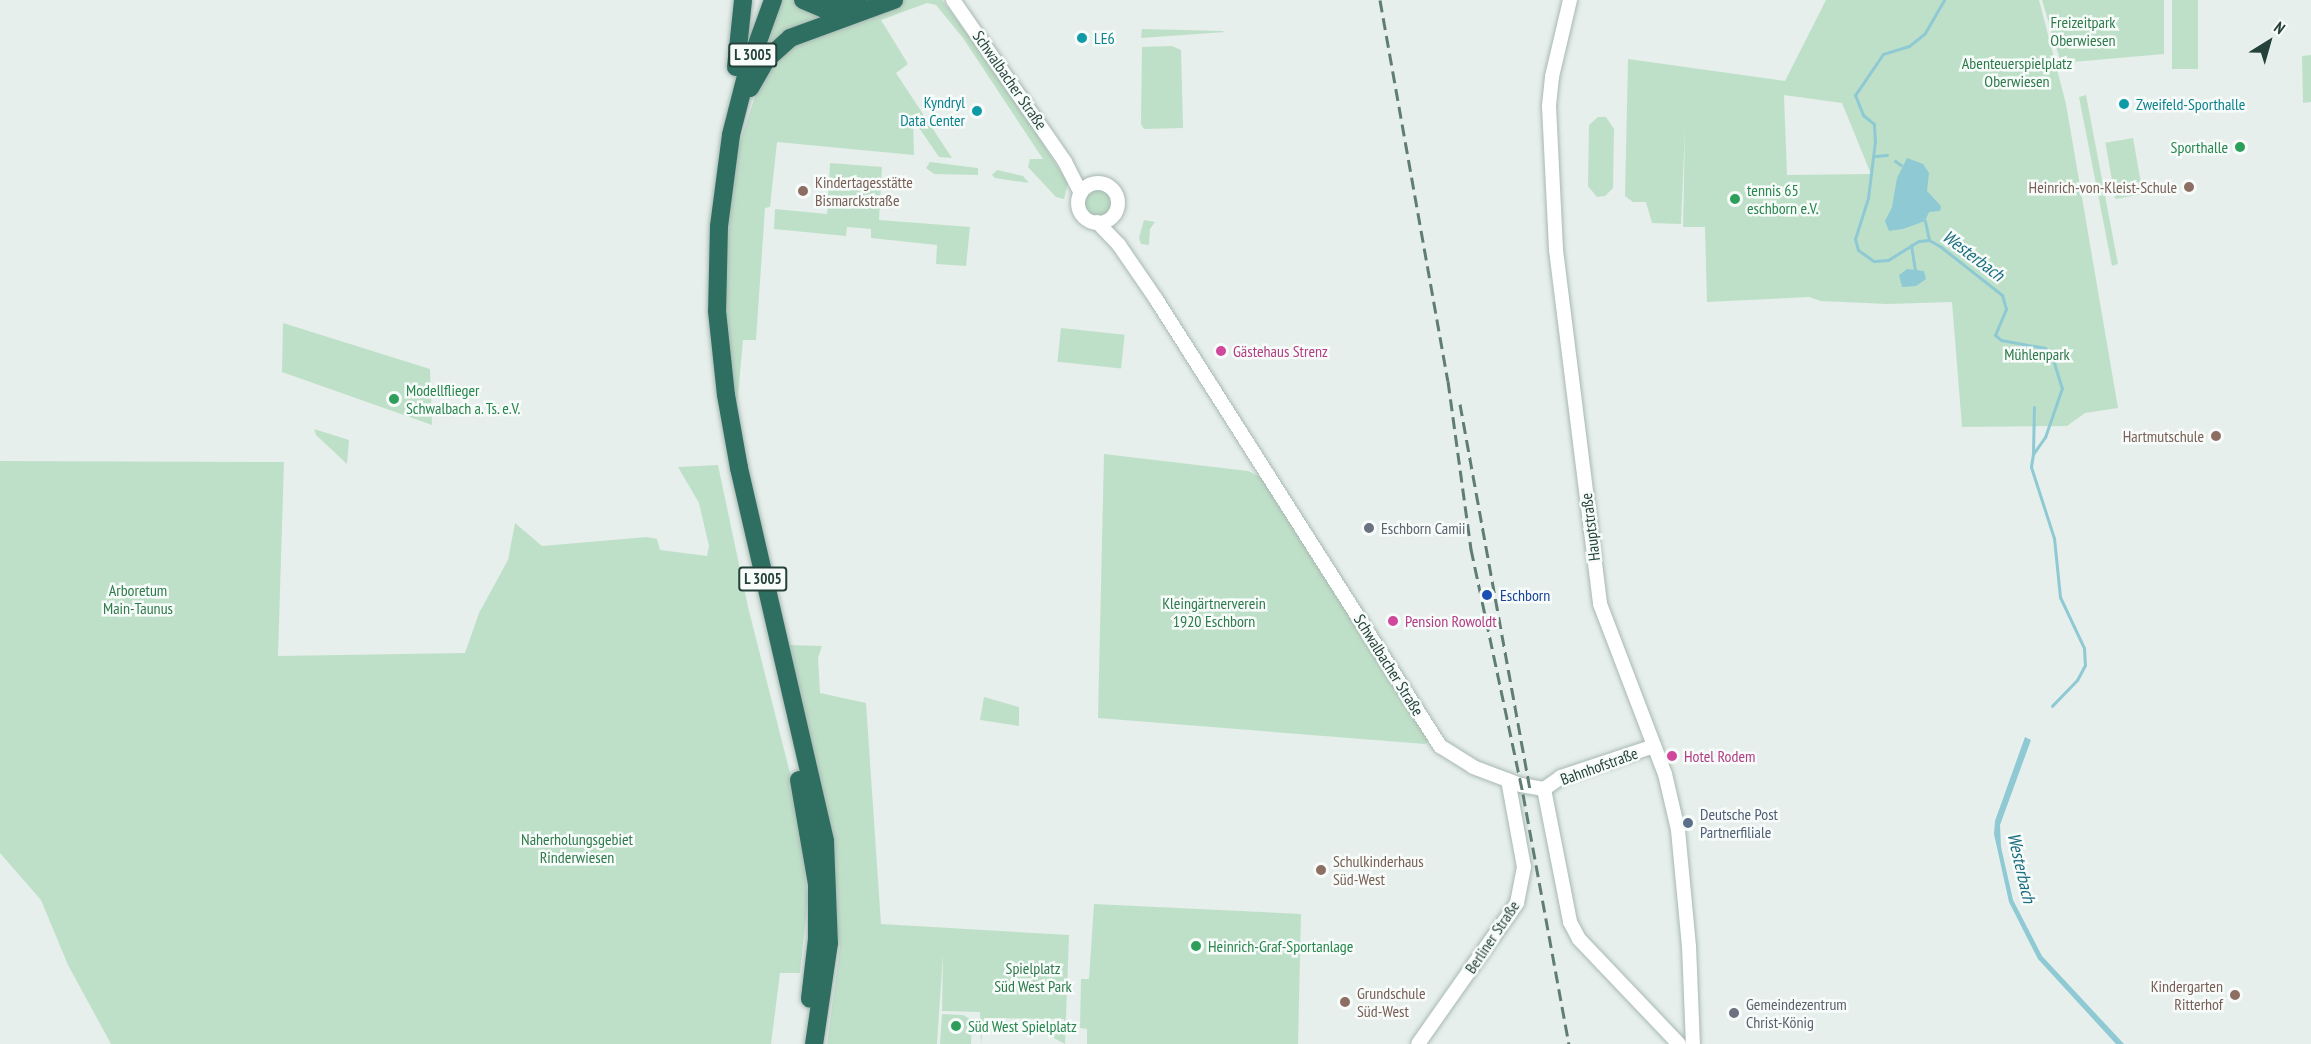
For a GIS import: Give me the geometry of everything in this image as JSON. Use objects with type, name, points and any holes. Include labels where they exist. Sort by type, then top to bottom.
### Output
[{"type":"highway","points":[[736,67],[743,0]]},
{"type":"highway","name":"L 3005","points":[[760,0],[736,67],[723,117],[709,196],[707,328],[727,472],[800,781],[816,867],[817,939],[802,1044]]},
{"type":"highway","name":"L 3005","points":[[772,0],[737,111],[720,217],[719,336],[741,480],[825,841],[831,921],[819,1021],[814,1044]]},
{"type":"highway","points":[[803,0],[824,9],[858,0]]},
{"type":"highway","points":[[737,111],[761,68],[782,44],[799,33],[894,0]]},
{"type":"highway","points":[[819,1021],[820,1044]]},
{"type":"street","name":"Schwalbacher Straße","points":[[953,0],[1065,162],[1081,193],[1081,213],[1097,222],[1119,245],[1233,416],[1440,746],[1462,762],[1508,780],[1544,789]]},
{"type":"street","name":"Hauptstraße","points":[[1570,0],[1552,77],[1549,106],[1556,250],[1600,604],[1670,790],[1682,859],[1693,1041]]},
{"type":"street","name":"Schwalbacher Straße","points":[[1065,162],[1095,183],[1107,185],[1116,196],[1118,206],[1111,218],[1119,245]]},
{"type":"street","points":[[1081,193],[1095,183]]},
{"type":"street","points":[[1097,222],[1111,218]]},
{"type":"street","name":"Bahnhofstraße","points":[[1544,789],[1561,777],[1654,746]]},
{"type":"street","name":"Berliner Straße","points":[[1418,1044],[1517,903],[1524,867],[1508,780]]},
{"type":"street","points":[[1544,789],[1574,930],[1594,957],[1676,1040],[1693,1041]]},
{"type":"green space","points":[[777,0],[793,0],[809,13],[825,14],[805,23],[754,75]]},
{"type":"green space","points":[[905,0],[942,0],[1005,85],[1068,183],[1064,199],[1056,197],[1028,167],[1030,159],[1043,159],[963,38],[936,5],[927,3],[881,20],[908,64],[896,73],[952,158],[939,157],[913,119],[914,155],[777,142],[770,207],[765,208],[756,340],[743,340],[736,417],[720,268],[736,155],[760,81],[787,46]]},
{"type":"green space","points":[[1826,0],[2039,0],[2066,104],[2118,408],[2085,413],[2067,426],[1962,427],[1952,302],[1887,304],[1821,301],[1809,297],[1707,302],[1705,227],[1683,227],[1685,129],[1681,224],[1652,223],[1646,202],[1633,202],[1625,196],[1628,59],[1785,81]],"holes":[[[1784,95],[1842,103],[1871,174],[1787,175]]]},
{"type":"green space","name":"Freizeitpark Oberwiesen","points":[[2042,0],[2164,0],[2164,54],[2061,63]]},
{"type":"green space","points":[[2172,0],[2198,0],[2198,69],[2172,69]]},
{"type":"green space","points":[[1142,29],[1222,31],[1225,32],[1141,38]]},
{"type":"green space","points":[[1172,46],[1181,50],[1183,128],[1144,129],[1141,124],[1142,47]]},
{"type":"green space","points":[[2311,55],[2311,102],[2303,103],[2302,56]]},
{"type":"green space","points":[[2086,95],[2118,264],[2112,266],[2079,97]]},
{"type":"green space","points":[[1598,117],[1606,117],[1614,129],[1613,188],[1605,196],[1597,197],[1588,186],[1589,125]]},
{"type":"green space","points":[[2133,138],[2143,194],[2115,199],[2105,143]]},
{"type":"green space","points":[[930,162],[978,168],[978,175],[934,174],[926,168]]},
{"type":"green space","points":[[830,163],[882,167],[879,220],[970,227],[966,266],[936,264],[937,245],[871,238],[871,229],[847,227],[846,236],[774,229],[775,209],[827,214]]},
{"type":"green space","points":[[997,170],[1023,176],[1029,183],[995,178],[992,175]]},
{"type":"green space","points":[[1098,186],[1110,191],[1115,203],[1110,215],[1098,220],[1086,215],[1081,203],[1086,191]]},
{"type":"green space","points":[[1144,220],[1155,222],[1150,229],[1149,245],[1141,244],[1139,238]]},
{"type":"green space","name":"Modellflieger Schwalbach a. Ts. e.V.","points":[[283,323],[430,369],[432,425],[282,372]]},
{"type":"green space","points":[[1061,328],[1125,335],[1121,369],[1057,362]]},
{"type":"green space","points":[[314,429],[349,440],[347,464],[316,435]]},
{"type":"green space","name":"Kleingärtnerverein 1920 Eschborn","points":[[1104,454],[1248,471],[1263,478],[1429,741],[1425,744],[1098,718]]},
{"type":"green space","points":[[0,461],[284,462],[278,656],[465,653],[479,613],[508,560],[515,523],[542,546],[647,537],[657,539],[660,550],[707,556],[709,546],[699,503],[678,467],[718,465],[748,607],[795,793],[808,897],[800,973],[780,973],[771,1044],[111,1044],[68,965],[41,900],[0,853]]},
{"type":"green space","name":"Spielplatz Süd West Park","points":[[788,645],[822,646],[818,658],[820,693],[866,703],[881,924],[1069,935],[1065,1044],[1052,1037],[1064,1028],[1064,1019],[984,1018],[981,1044],[980,1012],[942,1011],[943,954],[937,1044],[827,1044],[840,947]]},
{"type":"green space","points":[[984,697],[1019,707],[1019,726],[980,720]]},
{"type":"green space","name":"Heinrich-Graf-Sportanlage","points":[[1094,904],[1301,914],[1298,1044],[1087,1044],[1087,1029],[1080,1028],[1081,979],[1089,979]]},
{"type":"green space","name":"Süd West Spielplatz","points":[[942,1014],[963,1015],[972,1020],[971,1044],[940,1044]]},
{"type":"water","points":[[1907,158],[1923,164],[1929,173],[1927,191],[1941,206],[1940,211],[1929,212],[1925,221],[1903,229],[1889,231],[1885,221],[1892,207],[1897,178]]},
{"type":"water","points":[[1907,269],[1924,271],[1926,279],[1916,286],[1902,287],[1899,275]]},
{"type":"water","name":"Westerbach","points":[[2025,737],[2031,740],[2000,825],[2001,847],[2013,900],[2042,956],[2124,1044],[2116,1044],[2038,959],[2009,902],[1994,834],[1995,821]]},
{"type":"waterway","name":"Westerbach","points":[[1944,0],[1924,34],[1909,46],[1883,54],[1855,95],[1863,115],[1874,124],[1875,141],[1868,198],[1855,239],[1858,250],[1874,261],[1888,260],[1919,241],[1929,240],[1941,247],[2002,295],[2006,309],[1995,335],[2001,340],[2045,348],[2052,356],[2062,388],[2045,437],[2033,454],[2031,467],[2054,538],[2060,597],[2084,648],[2085,665],[2077,680],[2052,706]]},
{"type":"waterway","points":[[1875,156],[1887,155]]},
{"type":"waterway","points":[[1895,161],[1901,165]]},
{"type":"waterway","points":[[1925,221],[1929,240]]},
{"type":"waterway","points":[[1911,245],[1915,269]]},
{"type":"waterway","points":[[2033,453],[2034,407]]},
{"type":"railway","points":[[1380,0],[1448,381],[1471,549],[1523,794],[1569,1044]]},
{"type":"railway","points":[[1460,404],[1530,791]]},
{"type":"place","name":"LE6","points":[[1082,38]]},
{"type":"place","name":"Zweifeld-Sporthalle","points":[[2124,104]]},
{"type":"place","name":"Kyndryl Data Center","points":[[977,111]]},
{"type":"place","name":"Sporthalle","points":[[2240,147]]},
{"type":"place","name":"Heinrich-von-Kleist-Schule","points":[[2189,187]]},
{"type":"place","name":"Kindertagesstätte Bismarckstraße","points":[[803,191]]},
{"type":"place","name":"tennis 65 eschborn e.V.","points":[[1735,199]]},
{"type":"place","name":"Gästehaus Strenz","points":[[1221,351]]},
{"type":"place","name":"Modellflieger Schwalbach a. Ts. e.V.","points":[[394,399]]},
{"type":"place","name":"Hartmutschule","points":[[2216,436]]},
{"type":"place","name":"Eschborn Camii","points":[[1369,528]]},
{"type":"place","name":"Eschborn","points":[[1487,595]]},
{"type":"place","name":"Pension Rowoldt","points":[[1393,621]]},
{"type":"place","name":"Hotel Rodem","points":[[1672,756]]},
{"type":"place","name":"Deutsche Post Partnerfiliale","points":[[1688,823]]},
{"type":"place","name":"Schulkinderhaus Süd-West","points":[[1321,870]]},
{"type":"place","name":"Heinrich-Graf-Sportanlage","points":[[1196,946]]},
{"type":"place","name":"Kindergarten Ritterhof","points":[[2235,995]]},
{"type":"place","name":"Grundschule Süd-West","points":[[1345,1002]]},
{"type":"place","name":"Gemeindezentrum Christ-König","points":[[1734,1013]]},
{"type":"place","name":"Süd West Spielplatz","points":[[956,1026]]},
{"type":"park label","name":"Abenteuerspielplatz Oberwiesen","points":[[2017,72]]},
{"type":"park label","name":"Mühlenpark","points":[[2037,354]]},
{"type":"park label","name":"Arboretum Main-Taunus","points":[[138,599]]},
{"type":"park label","name":"Naherholungsgebiet Rinderwiesen","points":[[577,848]]}]
